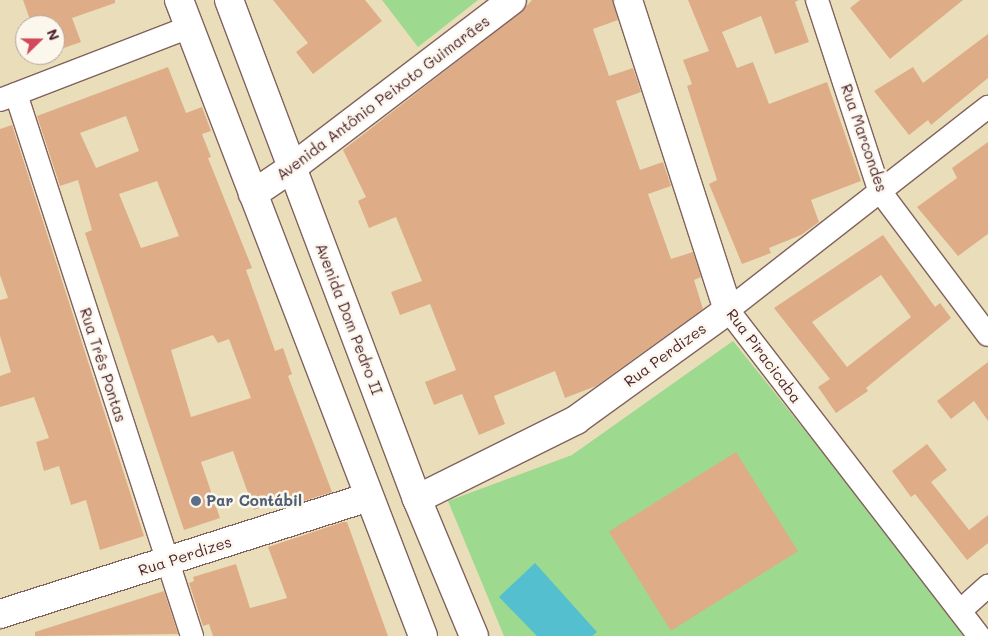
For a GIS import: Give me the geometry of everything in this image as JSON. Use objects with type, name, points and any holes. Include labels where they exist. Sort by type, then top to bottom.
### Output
[{"type":"street","points":[[179,0],[423,636]]},
{"type":"street","name":"Avenida Dom Pedro II","points":[[229,0],[417,499],[474,636]]},
{"type":"street","name":"Avenida Antônio Peixoto Guimarães","points":[[253,194],[293,167],[512,0]]},
{"type":"street","name":"Rua Piracicaba","points":[[628,0],[728,310],[979,636]]},
{"type":"street","name":"Rua Marcondes","points":[[817,0],[879,190],[988,335]]},
{"type":"street","points":[[8,97],[189,27]]},
{"type":"street","name":"Rua Três Pontas","points":[[8,97],[192,636]]},
{"type":"street","name":"Rua Perdizes","points":[[417,499],[576,420],[728,310],[879,190],[988,108]]},
{"type":"street","name":"Rua Perdizes","points":[[0,614],[369,497]]},
{"type":"street","points":[[960,610],[988,586]]},
{"type":"green space","points":[[382,0],[478,0],[418,47]]},
{"type":"green space","points":[[733,341],[970,636],[504,636],[448,501],[572,455]]},
{"type":"water","points":[[535,563],[597,632],[592,636],[537,636],[499,597]]},
{"type":"building","points":[[23,0],[115,0],[115,3],[72,18],[81,42],[65,48],[65,15],[28,15]]},
{"type":"building","points":[[273,0],[365,0],[382,21],[313,74],[296,52],[308,43]]},
{"type":"building","points":[[532,0],[613,0],[618,20],[593,29],[609,76],[633,68],[641,92],[616,101],[640,170],[663,162],[671,186],[648,194],[671,259],[693,252],[701,277],[694,280],[703,309],[596,386],[565,398],[555,371],[494,396],[505,424],[479,435],[462,394],[434,405],[425,382],[456,370],[430,304],[400,315],[391,292],[422,281],[396,217],[369,228],[358,201],[366,197],[343,150],[521,12]]},
{"type":"building","points":[[688,0],[799,0],[795,2],[809,42],[775,54],[761,16],[722,32],[737,68],[753,62],[769,104],[827,82],[861,181],[811,200],[819,222],[801,235],[769,248],[771,253],[742,264],[709,184],[717,180],[687,86],[692,84],[683,60],[709,51]]},
{"type":"building","points":[[860,0],[963,0],[890,59],[850,8]]},
{"type":"building","points":[[988,34],[988,78],[931,125],[928,120],[909,135],[874,91],[913,67],[923,83]]},
{"type":"building","points":[[168,67],[186,113],[202,107],[211,131],[202,134],[211,157],[208,158],[252,268],[246,270],[275,351],[283,348],[292,374],[288,376],[332,492],[282,508],[279,500],[254,510],[233,451],[201,462],[220,518],[184,530],[85,233],[92,230],[78,180],[60,186],[37,116]],"holes":[[[126,116],[139,151],[96,168],[80,133]],[[157,181],[179,236],[141,248],[119,194]],[[213,335],[218,343],[229,339],[251,398],[191,417],[171,350]]]},
{"type":"building","points":[[12,125],[144,536],[100,550],[86,500],[71,505],[59,466],[44,471],[36,442],[49,438],[34,397],[0,407],[0,376],[11,372],[0,336],[0,300],[8,298],[0,275],[0,129]]},
{"type":"building","points":[[988,142],[988,234],[958,256],[917,207],[957,178],[952,168]]},
{"type":"building","points":[[883,235],[935,307],[940,303],[951,318],[866,388],[868,391],[836,413],[818,387],[830,379],[774,308]],"holes":[[[881,275],[911,317],[847,367],[812,322]]]},
{"type":"building","points":[[988,362],[988,421],[974,401],[951,419],[937,401]]},
{"type":"building","points":[[927,444],[947,470],[931,482],[969,530],[988,515],[988,543],[967,560],[915,494],[911,497],[892,471]]},
{"type":"building","points":[[736,452],[798,551],[671,631],[609,531]]},
{"type":"building","points":[[347,522],[388,636],[213,636],[209,624],[203,626],[189,583],[194,581],[193,577],[236,564],[250,608],[287,598],[268,547]]},
{"type":"building","points":[[164,591],[178,634],[35,636],[35,632]]},
{"type":"place","name":"Par Contábil","points":[[196,501]]}]
